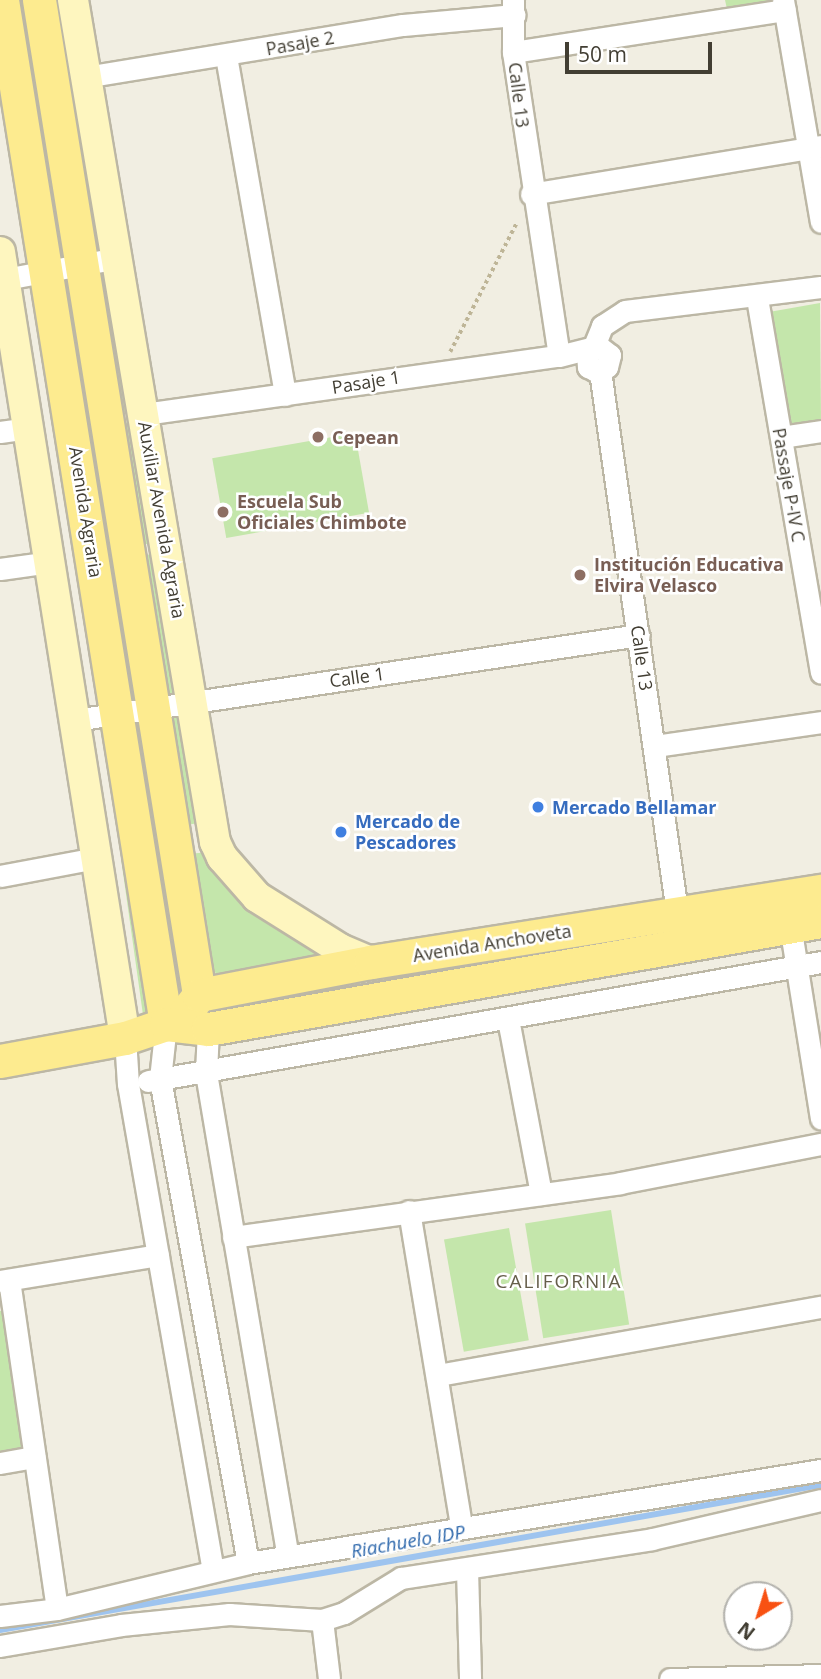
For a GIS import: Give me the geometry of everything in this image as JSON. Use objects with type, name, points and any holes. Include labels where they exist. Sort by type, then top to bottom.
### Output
[{"type":"main road","name":"Avenida Agraria","points":[[2,0],[119,713],[184,1025]]},
{"type":"main road","name":"Avenida Agraria","points":[[39,0],[84,265],[199,995]]},
{"type":"main road","name":"Avenida Anchoveta","points":[[0,1061],[680,930],[821,891]]},
{"type":"main road","name":"Avenida Anchoveta","points":[[199,995],[372,962],[680,930],[806,923]]},
{"type":"main road","points":[[184,1025],[199,995]]},
{"type":"street","name":"Auxiliar Avenida Agraria","points":[[73,0],[215,842],[222,857],[257,897],[340,949],[372,962]]},
{"type":"street","points":[[513,52],[716,9],[784,5],[814,147],[821,222]]},
{"type":"street","name":"Pasaje 2","points":[[85,77],[514,7]]},
{"type":"street","name":"Calle 13","points":[[514,7],[513,52],[531,194],[559,356]]},
{"type":"street","points":[[226,56],[285,395]]},
{"type":"street","points":[[531,194],[814,147]]},
{"type":"street","points":[[117,258],[46,272],[1,270],[14,430],[50,562],[125,1038],[128,1084],[213,1571]]},
{"type":"street","points":[[591,349],[602,326],[625,311],[757,298],[821,287]]},
{"type":"street","name":"Passaje P-IV C","points":[[757,298],[819,646],[821,673]]},
{"type":"street","name":"Calle 13","points":[[591,349],[588,367],[600,371],[680,930]]},
{"type":"street","name":"Pasaje 1","points":[[144,414],[285,395],[441,369],[559,356],[591,349]]},
{"type":"street","points":[[781,437],[821,431]]},
{"type":"street","points":[[0,569],[50,562]]},
{"type":"street","name":"Calle 1","points":[[75,720],[639,635]]},
{"type":"street","points":[[655,746],[821,722]]},
{"type":"street","points":[[0,876],[96,858]]},
{"type":"street","points":[[806,923],[797,967],[821,1119]]},
{"type":"street","points":[[128,1084],[206,1073],[821,962]]},
{"type":"street","points":[[508,1019],[541,1194]]},
{"type":"street","points":[[184,1025],[206,1073],[288,1556]]},
{"type":"street","points":[[184,1025],[160,1079],[248,1563]]},
{"type":"street","points":[[233,1237],[541,1194],[821,1144]]},
{"type":"street","points":[[409,1211],[461,1526]]},
{"type":"street","points":[[57,1609],[5,1280],[158,1255]]},
{"type":"street","points":[[438,1375],[821,1307]]},
{"type":"street","points":[[0,1463],[34,1457]]},
{"type":"street","points":[[0,1616],[57,1609],[248,1563],[461,1526],[821,1470]]},
{"type":"street","points":[[0,1646],[121,1625],[229,1614],[321,1620],[344,1613],[401,1578],[652,1539],[821,1500]]},
{"type":"street","points":[[467,1569],[471,1679]]},
{"type":"street","points":[[321,1620],[329,1679]]},
{"type":"street","points":[[670,1679],[821,1675]]},
{"type":"path","points":[[441,369],[531,194]]},
{"type":"green space","points":[[725,0],[774,0],[774,3],[727,9]]},
{"type":"green space","points":[[112,264],[135,410],[111,414],[88,268]]},
{"type":"green space","points":[[820,303],[821,422],[791,428],[769,312]]},
{"type":"green space","points":[[137,421],[156,542],[134,546],[114,425]]},
{"type":"green space","points":[[355,433],[369,513],[226,538],[212,458]]},
{"type":"green space","points":[[157,553],[182,694],[161,697],[136,557]]},
{"type":"green space","points":[[184,712],[200,823],[180,826],[164,715]]},
{"type":"green space","points":[[149,718],[166,828],[145,831],[127,721]]},
{"type":"green space","points":[[210,852],[344,956],[225,978],[205,967],[188,854]]},
{"type":"green space","points":[[140,857],[163,1017],[144,1020],[121,860]]},
{"type":"green space","points":[[611,1210],[629,1325],[543,1338],[525,1224]]},
{"type":"green space","points":[[509,1228],[529,1340],[464,1352],[444,1239]]},
{"type":"green space","points":[[9,1309],[32,1447],[0,1453],[0,1311]]},
{"type":"waterway","name":"Riachuelo IDP","points":[[0,1630],[821,1485]]},
{"type":"place","name":"Cepean","points":[[318,437]]},
{"type":"place","name":"Escuela Sub Oficiales Chimbote","points":[[223,512]]},
{"type":"place","name":"Institución Educativa Elvira Velasco","points":[[580,575]]},
{"type":"place","name":"Mercado Bellamar","points":[[538,807]]},
{"type":"place","name":"Mercado de Pescadores","points":[[341,832]]},
{"type":"district","name":"CALIFORNIA","points":[[559,1282]]}]
